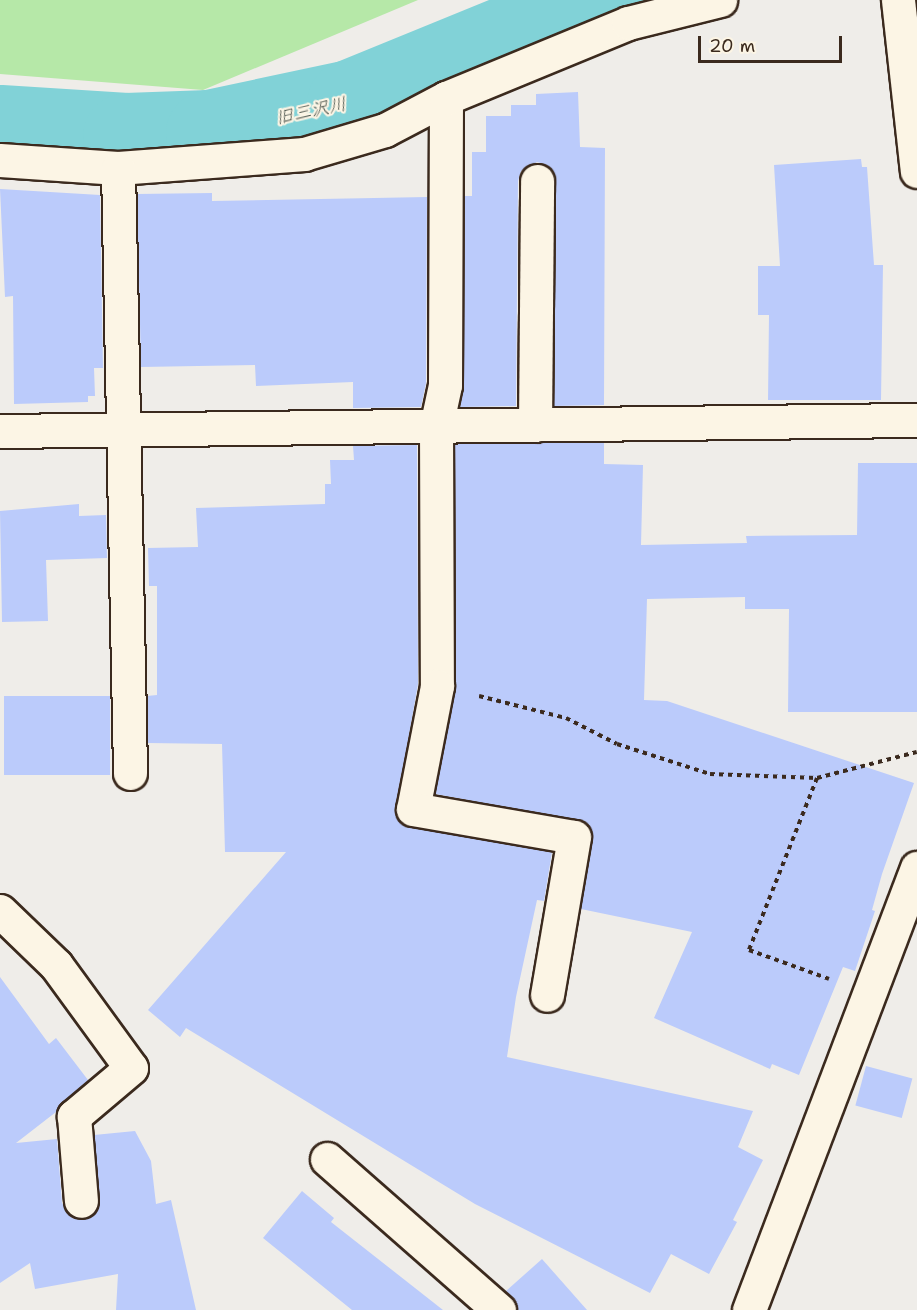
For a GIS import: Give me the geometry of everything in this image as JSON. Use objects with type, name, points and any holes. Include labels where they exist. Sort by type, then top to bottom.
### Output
[{"type":"street","points":[[0,160],[118,168],[304,154],[385,130],[446,98],[628,23],[720,0]]},
{"type":"street","points":[[898,0],[917,171]]},
{"type":"street","points":[[446,98],[445,385],[436,427],[437,686],[413,809],[574,837],[546,995]]},
{"type":"street","points":[[118,168],[130,773]]},
{"type":"street","points":[[535,425],[537,181]]},
{"type":"street","points":[[0,431],[917,420]]},
{"type":"street","points":[[749,1310],[917,868]]},
{"type":"street","points":[[0,911],[56,965],[131,1068],[74,1116],[81,1202]]},
{"type":"street","points":[[327,1159],[498,1310]]},
{"type":"path","points":[[437,686],[566,718],[616,744],[710,774],[817,778],[917,752]]},
{"type":"path","points":[[817,778],[749,950],[869,994]]},
{"type":"green space","points":[[0,0],[418,0],[203,90],[0,74]]},
{"type":"building","points":[[578,92],[580,147],[605,148],[604,405],[554,406],[556,181],[547,165],[537,162],[521,171],[518,181],[516,406],[460,407],[464,385],[464,196],[472,196],[472,152],[486,152],[486,116],[511,116],[511,105],[536,105],[536,94]]},
{"type":"building","points":[[861,159],[862,167],[867,167],[874,265],[883,265],[881,400],[768,400],[769,315],[758,315],[758,266],[780,266],[774,165]]},
{"type":"building","points":[[0,189],[100,195],[103,368],[94,368],[95,396],[88,396],[88,402],[14,404],[13,296],[5,297]]},
{"type":"building","points":[[212,193],[212,201],[427,197],[426,383],[421,407],[353,408],[353,382],[256,386],[255,365],[141,367],[137,194]]},
{"type":"building","points":[[604,442],[604,464],[643,465],[641,545],[747,543],[746,536],[857,535],[858,463],[917,463],[917,712],[788,712],[789,609],[745,609],[745,597],[647,599],[644,700],[667,701],[914,783],[882,874],[872,910],[875,911],[855,971],[843,967],[799,1075],[772,1064],[770,1069],[654,1018],[692,932],[581,909],[592,840],[586,822],[435,794],[456,686],[455,444]]},
{"type":"building","points":[[417,445],[418,684],[395,815],[410,827],[552,852],[544,901],[537,900],[516,997],[507,1057],[753,1111],[738,1147],[763,1160],[733,1220],[737,1222],[709,1274],[671,1254],[650,1293],[475,1204],[186,1028],[180,1037],[148,1010],[286,852],[225,852],[222,744],[148,743],[147,696],[157,695],[157,586],[149,586],[148,548],[198,547],[196,508],[325,504],[325,484],[331,484],[330,460],[354,460],[353,446]]},
{"type":"building","points":[[79,504],[79,516],[106,515],[107,558],[46,560],[48,621],[2,622],[0,511]]},
{"type":"building","points":[[4,696],[110,696],[110,775],[4,775]]},
{"type":"building","points":[[0,977],[49,1044],[56,1038],[88,1080],[56,1112],[16,1143],[57,1139],[62,1203],[72,1218],[83,1220],[98,1210],[100,1200],[94,1135],[135,1131],[151,1161],[156,1204],[171,1200],[196,1310],[116,1310],[118,1274],[35,1289],[30,1263],[0,1283]]},
{"type":"building","points":[[866,1066],[912,1078],[902,1118],[855,1106]]},
{"type":"building","points":[[302,1191],[334,1218],[331,1222],[443,1310],[352,1310],[263,1238]]},
{"type":"building","points":[[542,1259],[587,1310],[517,1310],[506,1291]]},
{"type":"waterway","name":"旧三沢川","points":[[0,128],[126,136],[209,133],[350,103],[603,0]]}]
